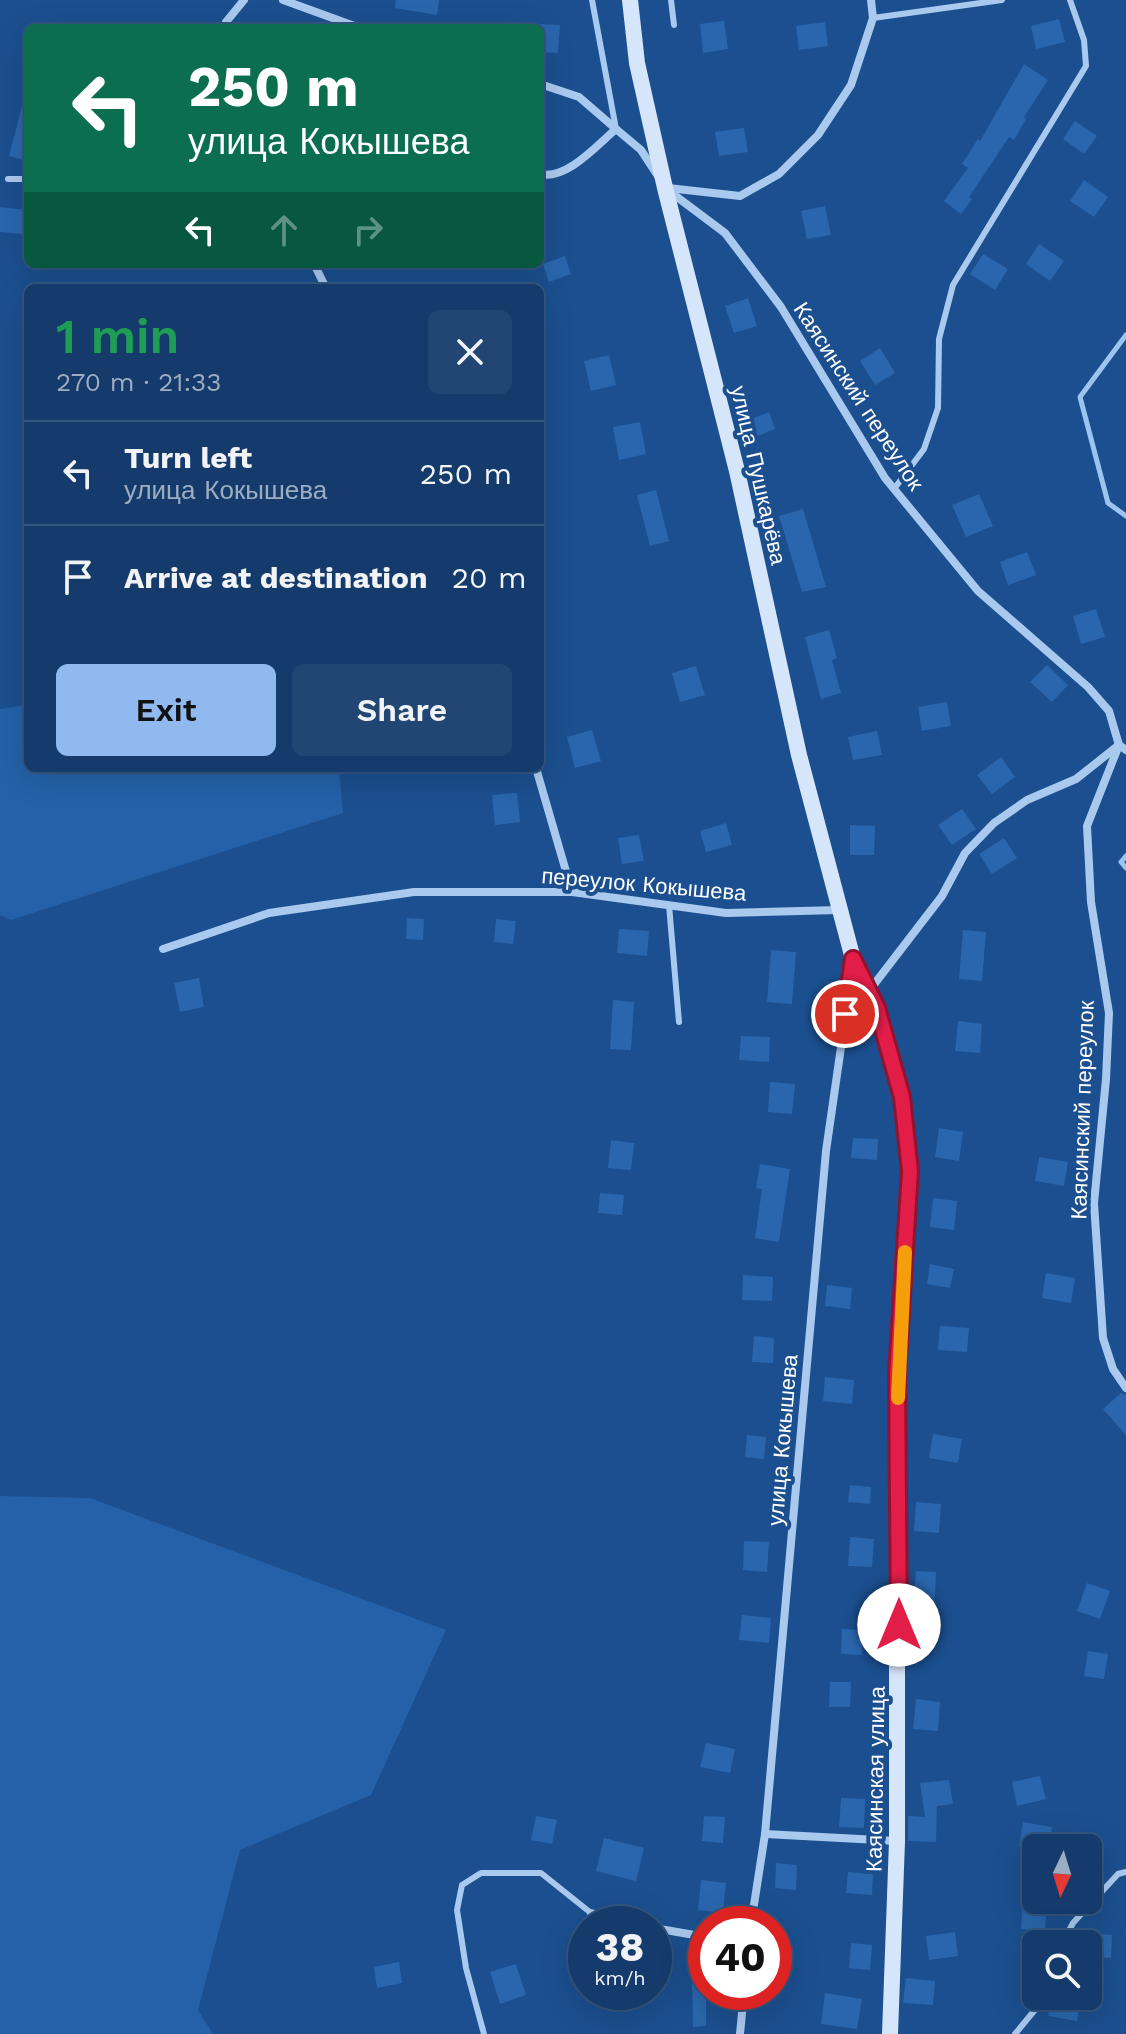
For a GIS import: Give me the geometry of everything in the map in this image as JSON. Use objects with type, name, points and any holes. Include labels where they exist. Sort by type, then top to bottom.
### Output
[{"type":"street","points":[[226,24],[244,0]]},
{"type":"street","points":[[283,0],[349,24]]},
{"type":"street","name":"улица Пушкарёва","points":[[630,0],[637,63],[665,188],[737,471],[799,755],[853,959]]},
{"type":"street","points":[[544,85],[579,97],[641,150],[665,188],[740,196],[779,174],[818,135],[851,85],[873,18],[871,0]]},
{"type":"street","points":[[544,175],[549,176],[571,166],[616,129]]},
{"type":"street","name":"Каясинский переулок","points":[[665,188],[725,233],[781,307],[894,489],[978,591],[1109,711],[1122,748],[1087,826],[1091,902],[1109,1013],[1094,1203],[1103,1338],[1113,1369],[1126,1388]]},
{"type":"street","points":[[869,991],[942,896],[965,853],[994,823],[1027,800],[1076,779],[1122,748]]},
{"type":"street","points":[[537,772],[572,892]]},
{"type":"street","name":"переулок Кокышева","points":[[163,949],[269,913],[414,892],[572,892],[726,913],[840,910]]},
{"type":"street","name":"Каясинская улица","points":[[853,959],[882,1022],[902,1097],[910,1171],[897,1373],[897,1841],[890,2034]]},
{"type":"street","name":"улица Кокышева","points":[[754,1906],[765,1834],[826,1151],[853,959]]},
{"type":"street","points":[[765,1834],[897,1841]]},
{"type":"street","points":[[740,2034],[742,2010]]},
{"type":"lane","points":[[592,0],[616,129]]},
{"type":"lane","points":[[671,0],[674,25]]},
{"type":"lane","points":[[873,18],[1002,0]]},
{"type":"lane","points":[[894,489],[924,449],[938,408],[939,339],[953,285],[1086,66],[1084,40],[1070,0]]},
{"type":"lane","points":[[8,179],[24,179]]},
{"type":"lane","points":[[669,905],[679,1022]]},
{"type":"lane","points":[[1069,1930],[1118,1874],[1126,1872]]},
{"type":"lane","points":[[484,2034],[466,1968],[457,1910],[462,1885],[481,1873],[541,1873],[582,1906]]},
{"type":"lane","points":[[1015,2034],[1035,2010]]},
{"type":"shaded area","points":[[24,706],[24,772],[339,772],[343,813],[11,920],[0,915],[0,709]]},
{"type":"shaded area","points":[[0,1496],[90,1498],[446,1630],[371,1795],[240,1850],[198,2010],[213,2034],[0,2034]]},
{"type":"building","points":[[396,0],[439,0],[437,15],[395,8]]},
{"type":"building","points":[[1059,19],[1065,42],[1036,49],[1031,26]]},
{"type":"building","points":[[724,21],[728,49],[703,53],[700,24]]},
{"type":"building","points":[[825,22],[828,46],[799,50],[796,26]]},
{"type":"building","points":[[544,24],[560,25],[558,53],[544,52]]},
{"type":"building","points":[[1024,64],[1048,80],[1024,117],[1026,119],[1014,140],[1009,137],[961,214],[944,201],[968,168],[962,164],[978,139],[980,141]]},
{"type":"building","points":[[23,103],[24,103],[24,160],[9,156]]},
{"type":"building","points":[[1075,121],[1097,136],[1084,154],[1063,139]]},
{"type":"building","points":[[744,128],[748,152],[719,156],[715,132]]},
{"type":"building","points":[[1084,180],[1108,197],[1094,217],[1070,201]]},
{"type":"building","points":[[825,206],[831,235],[807,239],[801,211]]},
{"type":"building","points":[[0,207],[24,210],[23,234],[0,232]]},
{"type":"building","points":[[1039,244],[1064,261],[1050,281],[1026,264]]},
{"type":"building","points":[[983,254],[1008,269],[995,290],[970,274]]},
{"type":"building","points":[[565,256],[571,274],[549,282],[544,264]]},
{"type":"building","points":[[748,298],[757,326],[734,333],[725,306]]},
{"type":"building","points":[[880,348],[895,373],[875,385],[860,361]]},
{"type":"building","points":[[609,355],[616,385],[591,391],[584,361]]},
{"type":"building","points":[[769,412],[775,429],[755,437],[749,420]]},
{"type":"building","points":[[640,422],[646,454],[619,460],[613,427]]},
{"type":"building","points":[[656,490],[669,541],[650,546],[637,495]]},
{"type":"building","points":[[979,494],[993,526],[966,537],[952,505]]},
{"type":"building","points":[[803,509],[826,587],[802,592],[779,516]]},
{"type":"building","points":[[1027,552],[1036,575],[1008,585],[1000,562]]},
{"type":"building","points":[[1096,609],[1105,637],[1081,644],[1073,616]]},
{"type":"building","points":[[829,630],[837,658],[832,660],[841,693],[821,699],[805,637]]},
{"type":"building","points":[[1047,665],[1068,685],[1052,702],[1030,682]]},
{"type":"building","points":[[696,666],[705,695],[680,702],[672,673]]},
{"type":"building","points":[[947,702],[951,726],[922,731],[918,707]]},
{"type":"building","points":[[592,730],[601,761],[575,768],[567,737]]},
{"type":"building","points":[[877,731],[882,755],[853,760],[848,737]]},
{"type":"building","points":[[1001,757],[1015,777],[992,794],[977,775]]},
{"type":"building","points":[[517,793],[520,822],[495,825],[492,795]]},
{"type":"building","points":[[962,809],[976,829],[952,845],[938,825]]},
{"type":"building","points":[[726,823],[732,845],[706,852],[700,831]]},
{"type":"building","points":[[850,825],[875,826],[874,855],[850,855]]},
{"type":"building","points":[[639,835],[644,861],[622,864],[618,838]]},
{"type":"building","points":[[1004,838],[1017,858],[992,874],[979,854]]},
{"type":"building","points":[[407,918],[424,919],[423,940],[406,939]]},
{"type":"building","points":[[496,919],[516,921],[513,944],[494,942]]},
{"type":"building","points":[[619,929],[649,931],[647,956],[617,953]]},
{"type":"building","points":[[963,930],[986,932],[982,981],[959,979]]},
{"type":"building","points":[[771,950],[796,952],[792,1004],[767,1002]]},
{"type":"building","points":[[199,978],[204,1007],[180,1012],[174,983]]},
{"type":"building","points":[[613,1000],[634,1002],[631,1050],[610,1049]]},
{"type":"building","points":[[958,1021],[982,1024],[980,1053],[955,1051]]},
{"type":"building","points":[[741,1036],[770,1037],[769,1062],[739,1060]]},
{"type":"building","points":[[770,1082],[795,1084],[792,1114],[768,1112]]},
{"type":"building","points":[[939,1128],[963,1132],[959,1161],[935,1157]]},
{"type":"building","points":[[853,1138],[878,1139],[877,1160],[851,1158]]},
{"type":"building","points":[[611,1140],[634,1143],[631,1170],[608,1168]]},
{"type":"building","points":[[1039,1157],[1068,1162],[1064,1186],[1035,1181]]},
{"type":"building","points":[[760,1164],[790,1169],[779,1242],[755,1238],[762,1189],[756,1188]]},
{"type":"building","points":[[600,1193],[624,1195],[622,1215],[598,1213]]},
{"type":"building","points":[[933,1198],[957,1201],[954,1230],[930,1227]]},
{"type":"building","points":[[930,1264],[954,1269],[950,1288],[927,1284]]},
{"type":"building","points":[[1046,1273],[1075,1278],[1071,1303],[1042,1298]]},
{"type":"building","points":[[743,1275],[773,1277],[772,1301],[742,1300]]},
{"type":"building","points":[[827,1285],[852,1288],[850,1309],[825,1306]]},
{"type":"building","points":[[940,1326],[969,1328],[967,1352],[938,1350]]},
{"type":"building","points":[[754,1336],[774,1338],[773,1363],[752,1362]]},
{"type":"building","points":[[825,1377],[854,1380],[852,1404],[823,1401]]},
{"type":"building","points":[[1121,1393],[1126,1395],[1126,1435],[1103,1409]]},
{"type":"building","points":[[933,1434],[962,1439],[958,1463],[929,1458]]},
{"type":"building","points":[[747,1435],[766,1437],[764,1459],[745,1457]]},
{"type":"building","points":[[850,1485],[871,1487],[870,1504],[848,1502]]},
{"type":"building","points":[[916,1502],[941,1504],[939,1533],[914,1531]]},
{"type":"building","points":[[850,1537],[874,1539],[872,1567],[848,1566]]},
{"type":"building","points":[[744,1541],[769,1542],[767,1572],[743,1570]]},
{"type":"building","points":[[916,1571],[936,1572],[934,1616],[940,1617],[937,1637],[913,1633],[919,1596],[914,1596]]},
{"type":"building","points":[[1087,1583],[1110,1591],[1100,1619],[1077,1611]]},
{"type":"building","points":[[742,1615],[771,1618],[769,1643],[739,1640]]},
{"type":"building","points":[[842,1629],[863,1630],[862,1655],[841,1654]]},
{"type":"building","points":[[1088,1651],[1108,1654],[1104,1679],[1084,1676]]},
{"type":"building","points":[[830,1682],[851,1682],[850,1707],[829,1707]]},
{"type":"building","points":[[916,1699],[940,1702],[938,1731],[913,1729]]},
{"type":"building","points":[[706,1743],[735,1749],[730,1773],[700,1767]]},
{"type":"building","points":[[1040,1776],[1046,1799],[1017,1806],[1012,1782]]},
{"type":"building","points":[[949,1780],[953,1804],[937,1806],[936,1842],[908,1841],[908,1816],[925,1817],[920,1783]]},
{"type":"building","points":[[841,1798],[865,1799],[864,1828],[839,1827]]},
{"type":"building","points":[[536,1816],[557,1820],[552,1844],[531,1840]]},
{"type":"building","points":[[704,1816],[725,1817],[723,1843],[702,1841]]},
{"type":"building","points":[[1023,1822],[1052,1827],[1051,1834],[1022,1834],[1022,1846],[1019,1846]]},
{"type":"building","points":[[604,1838],[644,1848],[636,1881],[596,1871]]},
{"type":"building","points":[[776,1863],[797,1865],[796,1890],[775,1888]]},
{"type":"building","points":[[848,1872],[873,1874],[872,1895],[846,1893]]},
{"type":"building","points":[[701,1880],[726,1883],[724,1906],[698,1906]]},
{"type":"building","points":[[1022,1914],[1046,1914],[1045,1930],[1021,1929]]},
{"type":"building","points":[[955,1932],[958,1956],[929,1960],[926,1936]]},
{"type":"building","points":[[1102,1934],[1112,1935],[1111,1958],[1102,1957]]},
{"type":"building","points":[[851,1943],[872,1945],[870,1970],[849,1968]]},
{"type":"building","points":[[399,1962],[402,1983],[377,1988],[374,1967]]},
{"type":"building","points":[[516,1964],[526,1995],[500,2004],[490,1972]]},
{"type":"building","points":[[906,1978],[935,1981],[933,2005],[903,2003]]},
{"type":"building","points":[[825,1993],[862,1999],[857,2029],[821,2024]]},
{"type":"building","points":[[693,2010],[706,2010],[706,2026],[693,2027]]},
{"type":"building","points":[[1049,2010],[1079,2010],[1077,2021],[1048,2016]]},
{"type":"waterway","points":[[1126,335],[1080,397],[1108,503],[1126,516]]},
{"type":"waterway","points":[[1126,856],[1121,862],[1126,868]]},
{"type":"slow traffic","points":[[898,1398],[905,1252]]},
{"type":"route","points":[[845,1014],[853,959],[877,1008],[886,1037],[902,1097],[910,1171],[897,1373],[899,1625]]}]
